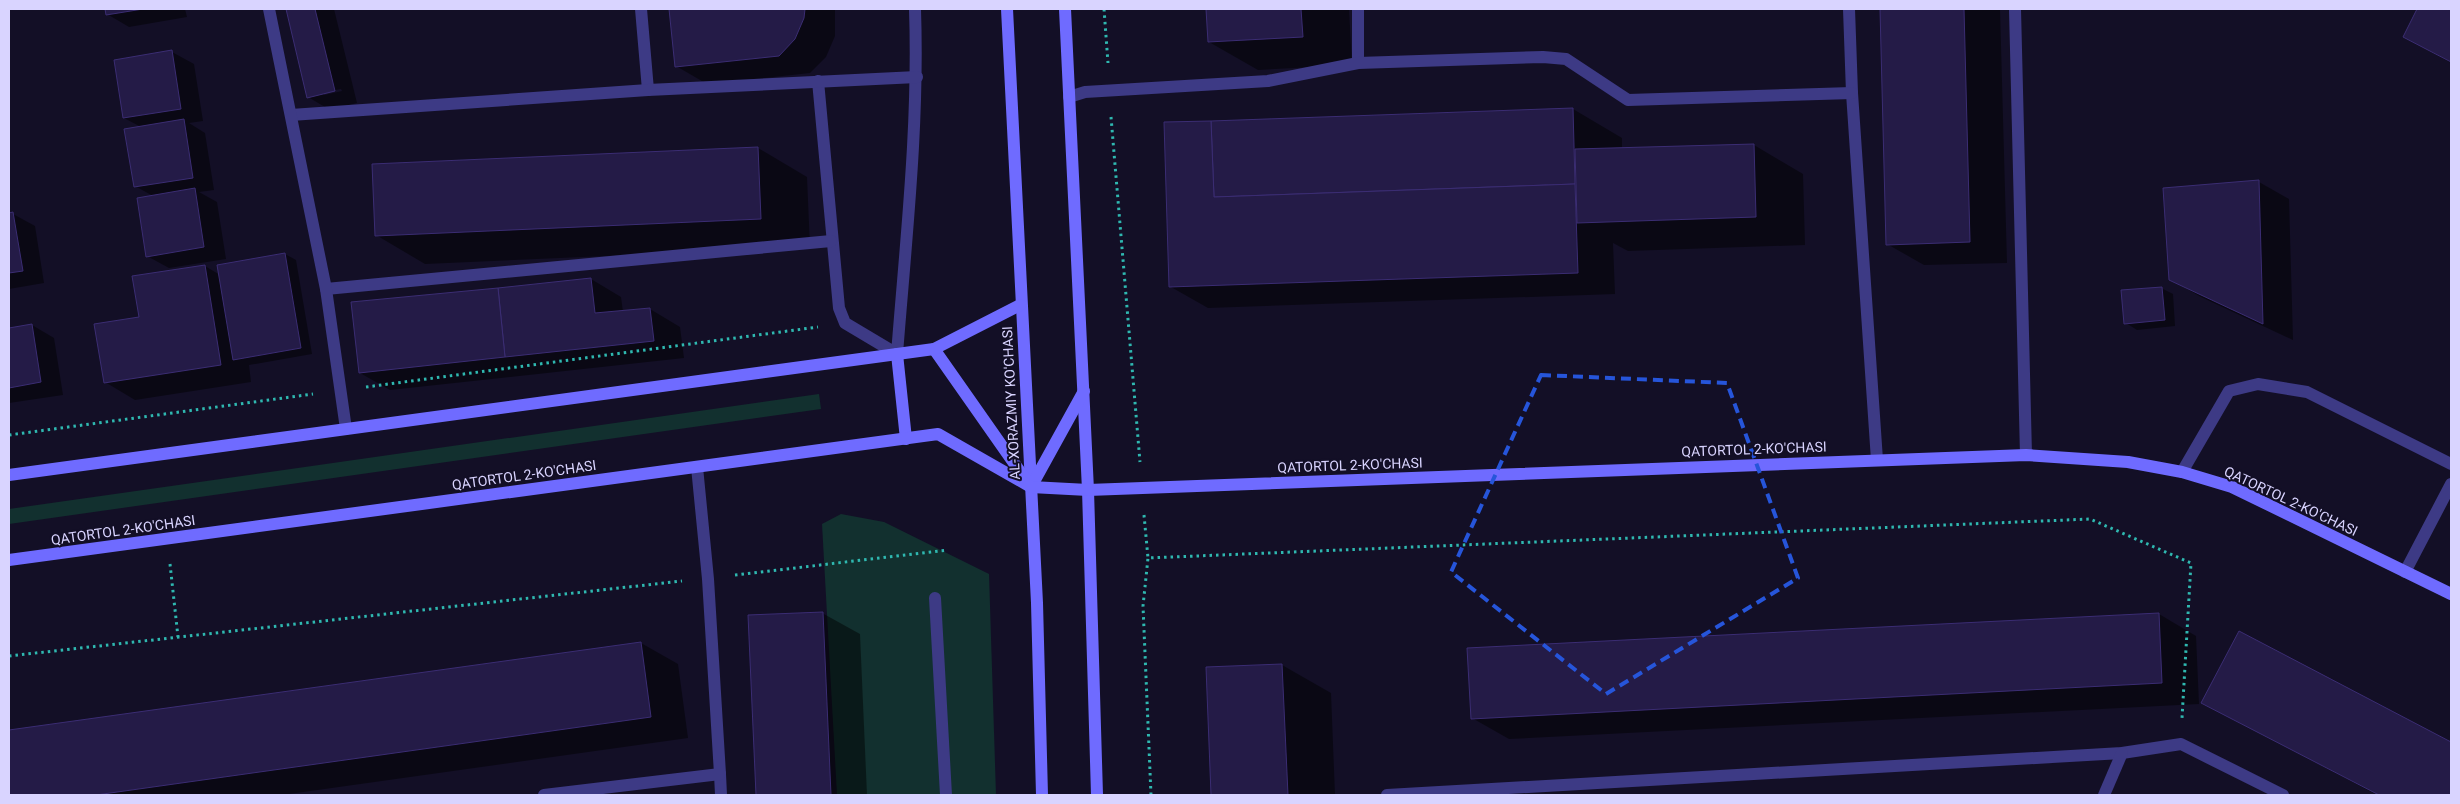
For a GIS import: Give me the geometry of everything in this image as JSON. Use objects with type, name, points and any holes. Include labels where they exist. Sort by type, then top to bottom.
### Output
[{"type":"main road","name":"AL-XORAZMIY KO'CHASI","points":[[1006,9],[1031,488],[1042,795]]},
{"type":"main road","points":[[1065,9],[1088,490],[1096,795]]},
{"type":"main road","points":[[9,475],[934,349],[1020,305]]},
{"type":"main road","points":[[934,349],[1031,488],[1084,391]]},
{"type":"main road","points":[[897,354],[906,439]]},
{"type":"main road","name":"QATORTOL 2-KO'CHASI","points":[[9,560],[938,434],[1031,488],[1088,490],[2026,455],[2128,462],[2182,472],[2232,487],[2451,594]]},
{"type":"street","points":[[269,9],[326,289],[346,429]]},
{"type":"street","points":[[641,9],[648,90]]},
{"type":"street","points":[[818,81],[838,308],[845,324],[897,354],[912,172],[917,77],[915,9]]},
{"type":"street","points":[[1358,9],[1358,63]]},
{"type":"street","points":[[1849,9],[1852,93],[1876,460]]},
{"type":"street","points":[[2015,9],[2026,455]]},
{"type":"street","points":[[1069,97],[1086,92],[1268,81],[1358,63],[1534,57],[1566,59],[1628,100],[1852,93]]},
{"type":"street","points":[[291,114],[648,90],[917,77]]},
{"type":"street","points":[[326,289],[831,241]]},
{"type":"street","points":[[2182,472],[2229,391],[2258,384],[2306,392],[2451,464]]},
{"type":"street","points":[[697,467],[708,578],[721,795]]},
{"type":"street","points":[[2405,572],[2451,484]]},
{"type":"street","points":[[935,598],[946,795]]},
{"type":"street","points":[[1387,795],[2122,753],[2181,744],[2283,795]]},
{"type":"street","points":[[2104,795],[2122,753]]},
{"type":"street","points":[[544,795],[720,774]]},
{"type":"path","points":[[1104,9],[1109,91],[1148,558],[1143,606],[1152,795]]},
{"type":"path","points":[[9,435],[845,324]]},
{"type":"path","points":[[1148,558],[2090,519],[2191,563],[2181,744]]},
{"type":"path","points":[[167,539],[178,637]]},
{"type":"path","points":[[9,656],[948,550]]},
{"type":"highlighted area","points":[[1541,375],[1727,383],[1798,578],[1606,694],[1451,572]]},
{"type":"green space","points":[[819,394],[821,409],[9,524],[9,509]]},
{"type":"green space","points":[[841,514],[884,522],[989,574],[996,795],[837,795],[822,524]]},
{"type":"building","points":[[105,9],[143,9],[106,15]]},
{"type":"building","points":[[286,9],[315,9],[335,91],[307,98]]},
{"type":"building","points":[[669,9],[805,9],[804,18],[795,39],[779,56],[675,67]]},
{"type":"building","points":[[1206,9],[1301,9],[1303,37],[1208,42]]},
{"type":"building","points":[[1880,9],[1964,9],[1970,242],[1886,245]]},
{"type":"building","points":[[2417,9],[2451,9],[2451,62],[2403,37]]},
{"type":"building","points":[[172,50],[181,109],[123,118],[114,60]]},
{"type":"building","points":[[1573,108],[1575,184],[1214,197],[1211,121]]},
{"type":"building","points":[[184,119],[193,178],[134,187],[124,129]]},
{"type":"building","points":[[1211,121],[1214,197],[1575,184],[1578,273],[1169,287],[1164,122]]},
{"type":"building","points":[[1754,144],[1756,217],[1577,223],[1575,149]]},
{"type":"building","points":[[758,147],[761,219],[375,236],[372,164]]},
{"type":"building","points":[[2259,180],[2263,324],[2169,280],[2163,188]]},
{"type":"building","points":[[195,188],[204,247],[146,257],[137,198]]},
{"type":"building","points":[[13,212],[23,271],[9,273],[9,213]]},
{"type":"building","points":[[285,253],[301,348],[233,360],[217,265]]},
{"type":"building","points":[[205,265],[221,365],[104,383],[94,324],[139,317],[132,276]]},
{"type":"building","points":[[591,278],[595,313],[650,308],[654,341],[505,357],[498,288]]},
{"type":"building","points":[[2162,287],[2165,320],[2124,324],[2121,290]]},
{"type":"building","points":[[498,288],[505,357],[359,373],[351,302]]},
{"type":"building","points":[[32,324],[41,382],[9,388],[9,328]]},
{"type":"building","points":[[823,612],[831,795],[756,795],[748,615]]},
{"type":"building","points":[[2159,613],[2162,683],[1471,719],[1467,648]]},
{"type":"building","points":[[2239,631],[2451,742],[2451,795],[2379,795],[2201,703]]},
{"type":"building","points":[[641,642],[651,717],[96,795],[9,795],[9,730]]},
{"type":"building","points":[[1282,664],[1288,795],[1211,795],[1206,667]]}]
